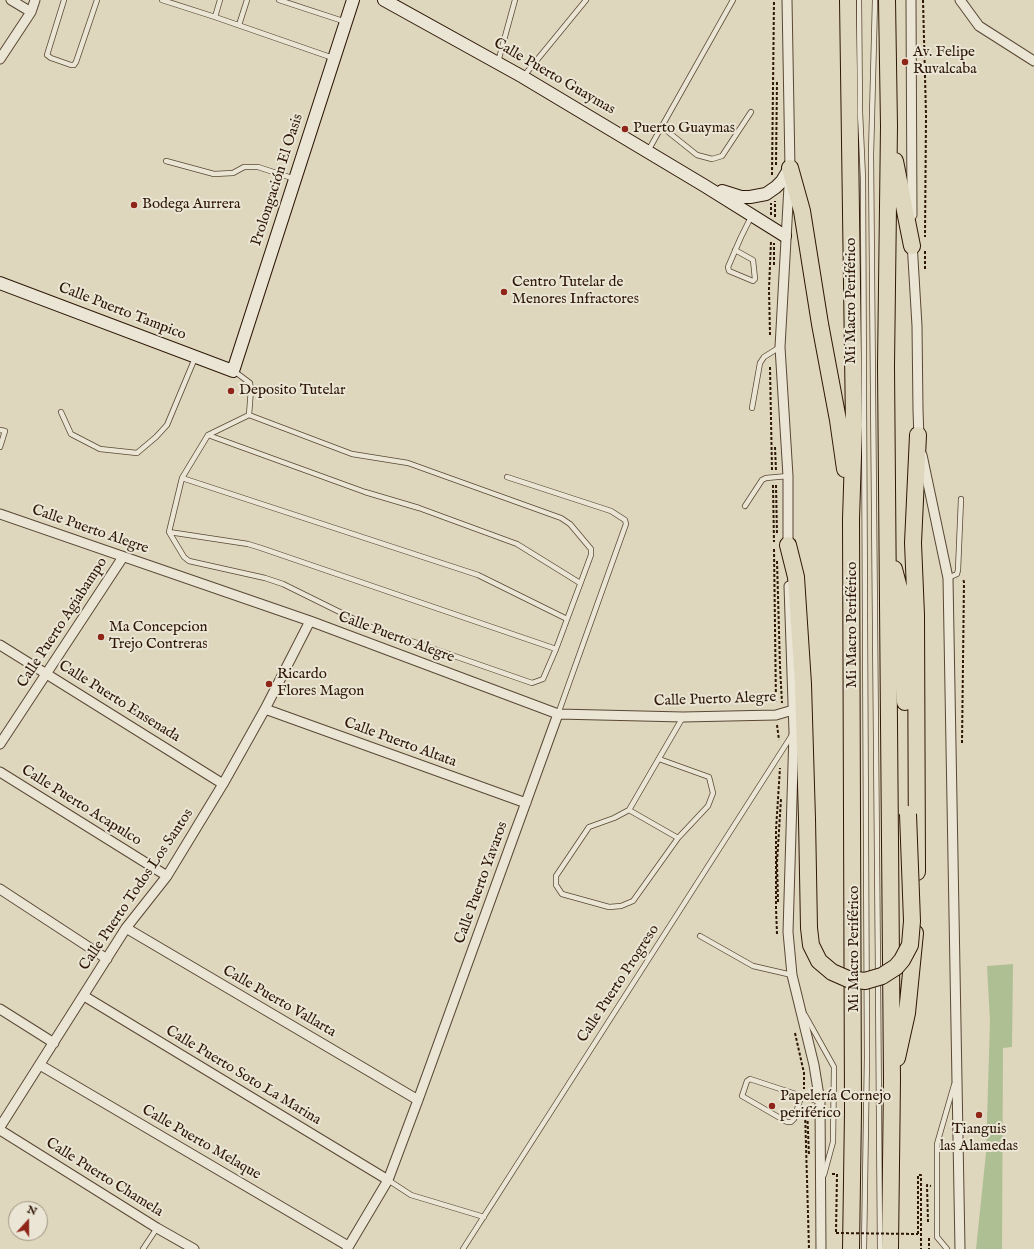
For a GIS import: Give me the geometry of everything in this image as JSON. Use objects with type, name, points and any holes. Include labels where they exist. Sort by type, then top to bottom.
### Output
[{"type":"highway","points":[[848,0],[854,425],[851,520],[854,1248]]},
{"type":"highway","points":[[887,0],[889,126],[886,358],[892,1079],[890,1249]]},
{"type":"highway","points":[[889,126],[920,246]]},
{"type":"highway","points":[[790,168],[802,211],[820,324],[838,420],[851,520]]},
{"type":"highway","points":[[892,1079],[907,1013],[917,905],[916,623],[913,543],[918,435]]},
{"type":"highway","points":[[788,545],[796,578],[802,669],[809,928],[811,945],[819,961],[832,972],[848,979],[865,981],[882,976],[896,967],[904,957],[910,945],[912,921],[902,603],[913,543]]},
{"type":"highway","points":[[887,544],[902,603]]},
{"type":"street","points":[[11,0],[31,12]]},
{"type":"street","points":[[0,59],[31,12],[35,0]]},
{"type":"street","name":"Prolongación El Oasis","points":[[233,370],[353,0]]},
{"type":"street","points":[[787,0],[790,168],[780,347],[788,476],[788,545],[794,732],[788,932],[792,975],[814,1064],[820,1102],[821,1249]]},
{"type":"street","points":[[910,0],[920,246],[917,326],[918,435],[948,578],[960,1249]]},
{"type":"street","points":[[960,0],[979,26],[1034,61]]},
{"type":"street","name":"Calle Puerto Guaymas","points":[[391,2],[498,62],[648,151],[785,236]]},
{"type":"street","name":"Calle Puerto Guaymas","points":[[705,186],[742,197],[758,196],[766,194],[776,187],[782,181],[790,168]]},
{"type":"street","name":"Calle Puerto Tampico","points":[[0,283],[233,370]]},
{"type":"street","name":"Calle Puerto Alegre","points":[[0,514],[310,621],[558,714],[683,718],[776,715],[793,710]]},
{"type":"street","name":"Calle Puerto Agiabampo","points":[[0,744],[123,557]]},
{"type":"street","name":"Calle Puerto Todos Los Santos","points":[[0,1128],[126,928],[167,876],[223,784],[265,709],[310,621]]},
{"type":"street","name":"Calle Puerto Ensenada","points":[[0,645],[223,784]]},
{"type":"street","name":"Calle Puerto Altata","points":[[265,709],[526,803]]},
{"type":"street","name":"Calle Puerto Yavaros","points":[[348,1248],[388,1180],[558,714]]},
{"type":"street","name":"Calle Puerto Acapulco","points":[[0,772],[167,876]]},
{"type":"street","points":[[0,889],[107,959]]},
{"type":"street","name":"Calle Puerto Vallarta","points":[[126,928],[418,1100]]},
{"type":"street","name":"Calle Puerto Soto La Marina","points":[[84,996],[388,1180]]},
{"type":"street","points":[[0,1009],[54,1043]]},
{"type":"street","name":"Calle Puerto Melaque","points":[[40,1065],[348,1248]]},
{"type":"street","name":"Calle Puerto Chamela","points":[[0,1128],[157,1228],[194,1249]]},
{"type":"street","points":[[891,1221],[896,1249]]},
{"type":"lane","points":[[64,0],[47,55],[51,58],[71,65],[74,65],[76,62],[97,0]]},
{"type":"lane","points":[[162,0],[334,58]]},
{"type":"lane","points":[[215,17],[220,0]]},
{"type":"lane","points":[[239,25],[247,0]]},
{"type":"lane","points":[[279,0],[346,22]]},
{"type":"lane","points":[[498,62],[515,0]]},
{"type":"lane","points":[[523,77],[586,0]]},
{"type":"lane","points":[[648,151],[734,0]]},
{"type":"lane","name":"Mi Macro Periférico","points":[[854,1248],[867,1040],[863,179],[860,112],[859,0]]},
{"type":"lane","name":"Mi Macro Periférico","points":[[875,0],[871,155],[880,1249]]},
{"type":"lane","points":[[662,126],[697,155],[712,160],[722,156],[751,112]]},
{"type":"lane","points":[[166,161],[214,174],[233,173],[244,167],[258,167],[295,178]]},
{"type":"lane","points":[[735,250],[752,260],[753,281],[728,270],[735,250],[752,215]]},
{"type":"lane","points":[[752,408],[760,363],[764,357],[780,347]]},
{"type":"lane","points":[[61,412],[71,434],[100,449],[137,453],[156,437],[167,425],[196,357]]},
{"type":"lane","points":[[233,370],[250,383],[249,415]]},
{"type":"lane","points":[[249,415],[352,454],[408,463],[561,518],[570,524],[591,549],[591,555],[556,649],[543,679],[532,683],[368,626],[283,584],[265,578],[189,561],[184,556],[169,532],[182,478],[208,435],[249,415]]},
{"type":"lane","points":[[0,430],[5,431],[0,447]]},
{"type":"lane","points":[[208,435],[365,492],[419,508],[516,544],[580,583]]},
{"type":"lane","points":[[745,506],[762,480],[766,478],[788,476]]},
{"type":"lane","name":"Calle Puerto Yavaros","points":[[507,477],[612,511],[625,520],[626,524],[558,714]]},
{"type":"lane","points":[[182,478],[478,575],[567,619]]},
{"type":"lane","points":[[948,578],[956,574],[958,570],[961,498]]},
{"type":"lane","points":[[169,532],[248,544],[556,649]]},
{"type":"lane","points":[[659,759],[709,776],[714,793],[708,806],[678,838],[633,901],[621,906],[609,907],[562,894],[556,885],[556,876],[589,827],[614,818],[629,810],[683,718]]},
{"type":"lane","name":"Calle Puerto Progreso","points":[[463,1249],[794,732]]},
{"type":"lane","points":[[629,810],[678,838]]},
{"type":"lane","points":[[700,936],[753,966],[792,975]]},
{"type":"lane","points":[[801,1008],[834,1067],[833,1142],[820,1187]]},
{"type":"lane","points":[[947,1249],[937,1237],[937,1144],[957,1074]]},
{"type":"lane","points":[[801,1097],[794,1119],[791,1122],[787,1122],[742,1096],[747,1081],[750,1079],[820,1102]]},
{"type":"lane","points":[[388,1180],[412,1194],[484,1217]]},
{"type":"lane","points":[[143,1249],[157,1228]]},
{"type":"path","points":[[923,0],[926,115],[920,246],[925,274]]},
{"type":"path","points":[[958,570],[964,582]]},
{"type":"path","points":[[831,1174],[837,1174],[836,1233],[918,1234],[918,1175],[921,1175],[921,1249]]},
{"type":"green space","points":[[1013,964],[1012,1047],[1003,1048],[1002,1249],[976,1249],[986,1153],[990,1021],[987,966]]},
{"type":"place","name":"Av. Felipe Ruvalcaba","points":[[905,62]]},
{"type":"place","name":"Puerto Guaymas","points":[[625,129]]},
{"type":"place","name":"Bodega Aurrera","points":[[134,205]]},
{"type":"place","name":"Centro Tutelar de Menores Infractores","points":[[504,292]]},
{"type":"place","name":"Deposito Tutelar","points":[[231,391]]},
{"type":"place","name":"Ma Concepcion Trejo Contreras","points":[[101,637]]},
{"type":"place","name":"Ricardo Flores Magon","points":[[269,684]]},
{"type":"place","name":"Papelería Cornejo periférico","points":[[772,1106]]},
{"type":"place","name":"Tianguis las Alamedas","points":[[979,1115]]}]
